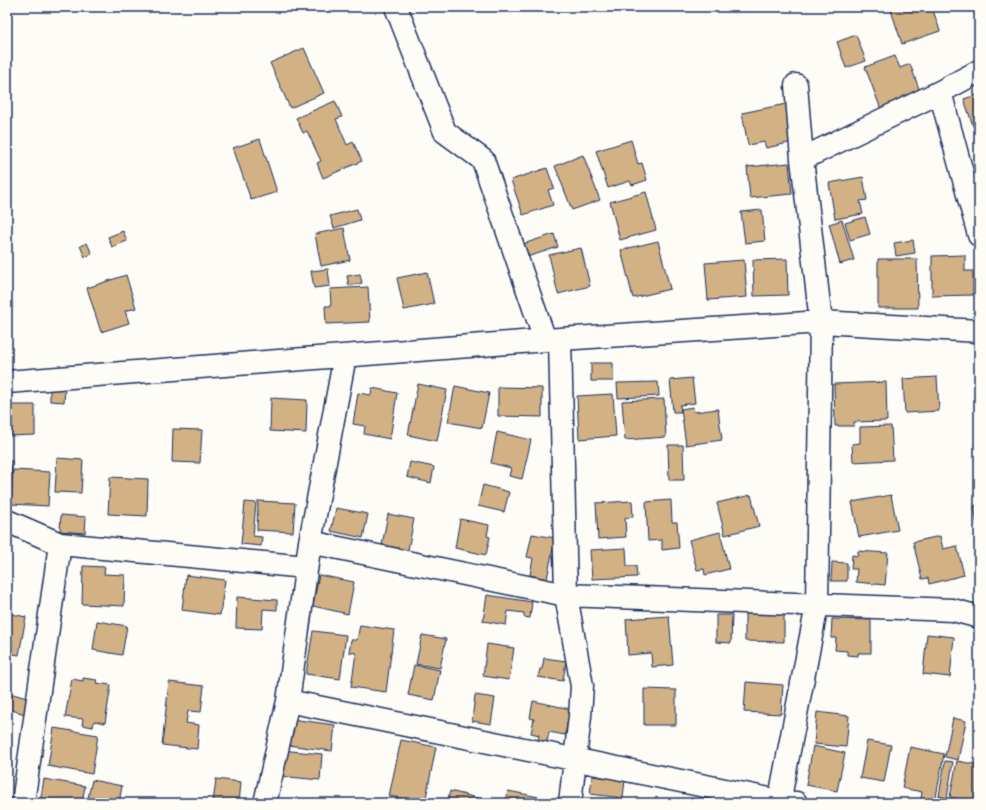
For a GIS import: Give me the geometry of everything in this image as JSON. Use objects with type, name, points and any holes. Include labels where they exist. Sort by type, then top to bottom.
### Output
[{"type":"street","points":[[396,7],[446,132],[483,160],[552,340],[566,595],[582,686],[570,803]]},
{"type":"street","points":[[802,159],[940,92],[979,71]]},
{"type":"street","points":[[288,701],[785,802],[817,605],[821,322],[802,159],[796,85]]},
{"type":"street","points":[[940,92],[979,235]]},
{"type":"street","points":[[7,382],[552,340],[821,322],[979,331]]},
{"type":"street","points":[[265,803],[288,701],[310,542],[345,356]]},
{"type":"street","points":[[7,521],[60,544],[306,567]]},
{"type":"street","points":[[310,542],[566,595],[953,610],[979,617]]},
{"type":"street","points":[[23,803],[60,544]]},
{"type":"building","points":[[890,7],[932,7],[940,31],[902,44]]},
{"type":"building","points":[[856,35],[866,61],[846,68],[837,42]]},
{"type":"building","points":[[304,48],[324,93],[290,108],[270,63]]},
{"type":"building","points":[[895,56],[900,68],[910,64],[922,97],[882,112],[865,67]]},
{"type":"building","points":[[979,94],[979,130],[975,132],[964,99]]},
{"type":"building","points":[[335,101],[342,117],[336,119],[347,145],[353,142],[362,161],[323,178],[317,163],[321,161],[307,131],[303,133],[296,118]]},
{"type":"building","points":[[786,104],[793,142],[766,148],[764,142],[748,145],[742,113]]},
{"type":"building","points":[[260,139],[277,192],[251,200],[233,148]]},
{"type":"building","points":[[631,140],[638,164],[642,163],[647,180],[632,185],[630,181],[608,188],[596,151]]},
{"type":"building","points":[[583,155],[600,200],[572,210],[555,166]]},
{"type":"building","points":[[789,163],[792,194],[750,198],[747,167]]},
{"type":"building","points":[[547,168],[554,188],[548,190],[553,205],[523,215],[511,180]]},
{"type":"building","points":[[863,177],[867,200],[860,201],[863,214],[835,219],[829,183]]},
{"type":"building","points":[[646,192],[656,230],[620,240],[610,202]]},
{"type":"building","points":[[357,209],[360,220],[334,228],[330,216]]},
{"type":"building","points":[[762,210],[765,241],[745,243],[741,212]]},
{"type":"building","points":[[865,217],[870,234],[850,240],[845,223]]},
{"type":"building","points":[[842,220],[854,260],[840,264],[829,224]]},
{"type":"building","points":[[344,228],[350,260],[321,266],[315,234]]},
{"type":"building","points":[[123,231],[127,241],[112,247],[108,237]]},
{"type":"building","points":[[554,234],[558,247],[527,257],[523,244]]},
{"type":"building","points":[[913,240],[915,253],[896,256],[894,243]]},
{"type":"building","points":[[658,241],[670,289],[633,298],[621,250]]},
{"type":"building","points":[[87,243],[92,254],[85,257],[80,246]]},
{"type":"building","points":[[581,248],[590,286],[558,294],[549,255]]},
{"type":"building","points":[[965,255],[965,271],[973,271],[973,295],[932,296],[932,256]]},
{"type":"building","points":[[787,259],[788,295],[754,296],[753,260]]},
{"type":"building","points":[[878,259],[917,259],[918,308],[878,308]]},
{"type":"building","points":[[744,260],[747,297],[708,300],[705,263]]},
{"type":"building","points":[[328,269],[330,286],[314,288],[311,271]]},
{"type":"building","points":[[427,272],[434,304],[404,310],[397,278]]},
{"type":"building","points":[[360,274],[362,283],[349,286],[347,276]]},
{"type":"building","points":[[126,275],[136,308],[125,311],[129,323],[101,332],[87,288]]},
{"type":"building","points":[[368,287],[370,322],[326,324],[325,306],[331,306],[330,289]]},
{"type":"building","points":[[591,363],[613,363],[613,381],[591,381]]},
{"type":"building","points":[[937,377],[939,411],[905,413],[903,379]]},
{"type":"building","points":[[692,378],[695,403],[680,405],[681,412],[673,412],[670,380]]},
{"type":"building","points":[[658,382],[659,396],[618,398],[617,383]]},
{"type":"building","points":[[886,382],[887,421],[854,422],[854,426],[835,426],[834,384]]},
{"type":"building","points":[[418,384],[447,390],[437,441],[408,435]]},
{"type":"building","points":[[455,386],[489,393],[482,428],[448,422]]},
{"type":"building","points":[[498,387],[542,388],[542,417],[498,416]]},
{"type":"building","points":[[50,388],[65,389],[64,402],[50,401]]},
{"type":"building","points":[[372,388],[397,393],[390,439],[364,434],[365,426],[353,424],[358,393],[371,395]]},
{"type":"building","points":[[613,394],[616,436],[579,439],[577,396]]},
{"type":"building","points":[[271,398],[307,400],[306,433],[270,431]]},
{"type":"building","points":[[664,399],[666,437],[625,440],[622,401]]},
{"type":"building","points":[[7,405],[35,405],[35,435],[7,436]]},
{"type":"building","points":[[693,407],[694,412],[718,409],[722,440],[686,445],[681,409]]},
{"type":"building","points":[[891,426],[893,460],[853,462],[852,444],[860,443],[860,427]]},
{"type":"building","points":[[173,429],[202,430],[200,463],[172,462]]},
{"type":"building","points":[[497,432],[531,440],[522,479],[509,476],[511,468],[491,463]]},
{"type":"building","points":[[668,445],[683,445],[684,480],[669,480]]},
{"type":"building","points":[[57,458],[83,460],[81,493],[55,492]]},
{"type":"building","points":[[7,461],[12,461],[10,490],[7,490]]},
{"type":"building","points":[[410,462],[434,467],[431,483],[407,477]]},
{"type":"building","points":[[13,470],[50,472],[48,506],[11,504]]},
{"type":"building","points":[[110,477],[148,479],[147,516],[108,514]]},
{"type":"building","points":[[483,485],[509,492],[504,512],[478,506]]},
{"type":"building","points":[[751,495],[759,526],[725,535],[717,503]]},
{"type":"building","points":[[891,495],[898,530],[859,537],[852,502]]},
{"type":"building","points":[[671,500],[672,522],[677,522],[679,548],[662,550],[662,540],[648,541],[646,502]]},
{"type":"building","points":[[258,501],[295,503],[293,532],[257,530]]},
{"type":"building","points":[[632,501],[633,517],[625,518],[626,537],[598,539],[596,503]]},
{"type":"building","points":[[245,502],[256,503],[253,536],[262,537],[261,546],[241,544]]},
{"type":"building","points":[[979,505],[979,538],[974,506]]},
{"type":"building","points":[[336,508],[368,514],[363,538],[331,531]]},
{"type":"building","points":[[388,514],[414,519],[408,550],[382,545]]},
{"type":"building","points":[[61,515],[86,517],[85,533],[60,531]]},
{"type":"building","points":[[460,519],[489,525],[487,536],[490,537],[486,555],[455,548]]},
{"type":"building","points":[[720,532],[729,569],[705,575],[704,569],[697,570],[689,540]]},
{"type":"building","points":[[532,534],[555,538],[547,579],[530,575],[533,558],[527,557]]},
{"type":"building","points":[[940,536],[943,549],[957,546],[964,575],[929,584],[928,578],[922,579],[913,542]]},
{"type":"building","points":[[626,548],[627,566],[636,566],[637,577],[592,579],[590,550]]},
{"type":"building","points":[[858,551],[888,553],[885,585],[856,582],[857,569],[851,569],[852,555],[858,556]]},
{"type":"building","points":[[832,562],[847,563],[847,581],[831,581]]},
{"type":"building","points":[[83,566],[105,567],[104,574],[125,575],[124,606],[82,604]]},
{"type":"building","points":[[186,575],[225,580],[220,615],[182,610]]},
{"type":"building","points":[[319,575],[354,582],[348,614],[313,606]]},
{"type":"building","points":[[487,595],[532,602],[530,618],[524,617],[524,613],[508,611],[506,625],[483,621]]},
{"type":"building","points":[[237,597],[277,600],[277,610],[263,609],[262,629],[236,628]]},
{"type":"building","points":[[745,611],[784,612],[784,642],[745,641]]},
{"type":"building","points":[[7,613],[26,617],[19,655],[7,653]]},
{"type":"building","points":[[716,615],[732,615],[731,643],[716,642]]},
{"type":"building","points":[[669,616],[673,665],[652,667],[651,653],[628,655],[626,619]]},
{"type":"building","points":[[832,619],[871,620],[871,653],[858,653],[858,656],[847,655],[847,651],[835,650],[836,638],[831,638]]},
{"type":"building","points":[[97,621],[127,626],[122,655],[93,650]]},
{"type":"building","points":[[360,625],[394,630],[386,692],[351,687],[356,653],[349,652],[351,640],[357,640]]},
{"type":"building","points":[[313,631],[346,635],[340,679],[306,674]]},
{"type":"building","points":[[927,634],[954,637],[950,677],[923,674]]},
{"type":"building","points":[[422,635],[446,639],[440,668],[416,664]]},
{"type":"building","points":[[487,644],[514,648],[509,680],[483,676]]},
{"type":"building","points":[[544,658],[566,661],[563,681],[538,677],[540,669],[542,669]]},
{"type":"building","points":[[414,665],[440,670],[434,700],[408,695]]},
{"type":"building","points":[[83,678],[97,680],[96,683],[111,685],[105,723],[94,721],[93,727],[82,725],[83,719],[65,717],[72,679],[83,681]]},
{"type":"building","points":[[169,682],[204,686],[201,712],[188,711],[186,723],[199,725],[197,749],[162,745]]},
{"type":"building","points":[[746,682],[783,685],[781,714],[744,712]]},
{"type":"building","points":[[644,689],[676,690],[676,725],[644,725]]},
{"type":"building","points":[[13,694],[37,701],[32,716],[8,709]]},
{"type":"building","points":[[475,695],[495,698],[491,724],[472,721]]},
{"type":"building","points":[[533,701],[570,709],[565,735],[549,732],[547,742],[538,740],[539,735],[531,733],[534,719],[530,718]]},
{"type":"building","points":[[817,712],[849,716],[846,747],[814,744]]},
{"type":"building","points":[[953,718],[966,721],[958,760],[945,757]]},
{"type":"building","points":[[291,719],[335,725],[332,751],[288,745]]},
{"type":"building","points":[[54,728],[98,735],[92,774],[48,766]]},
{"type":"building","points":[[401,740],[436,747],[425,803],[389,796]]},
{"type":"building","points":[[867,741],[891,745],[884,782],[860,778]]},
{"type":"building","points":[[813,746],[845,753],[837,791],[806,785]]},
{"type":"building","points":[[910,747],[944,754],[935,802],[921,799],[922,792],[902,788]]},
{"type":"building","points":[[281,750],[322,754],[320,780],[279,776]]},
{"type":"building","points":[[945,761],[953,762],[947,798],[939,796]]},
{"type":"building","points":[[957,761],[979,765],[979,782],[975,803],[950,797]]},
{"type":"building","points":[[592,776],[625,780],[623,798],[590,794]]},
{"type":"building","points":[[44,779],[85,786],[82,803],[40,803]]},
{"type":"building","points":[[216,779],[241,782],[239,803],[213,803]]},
{"type":"building","points":[[92,780],[122,786],[119,803],[88,798]]},
{"type":"building","points":[[450,791],[485,800],[484,803],[447,803]]},
{"type":"building","points":[[508,791],[544,798],[543,803],[506,803]]}]
